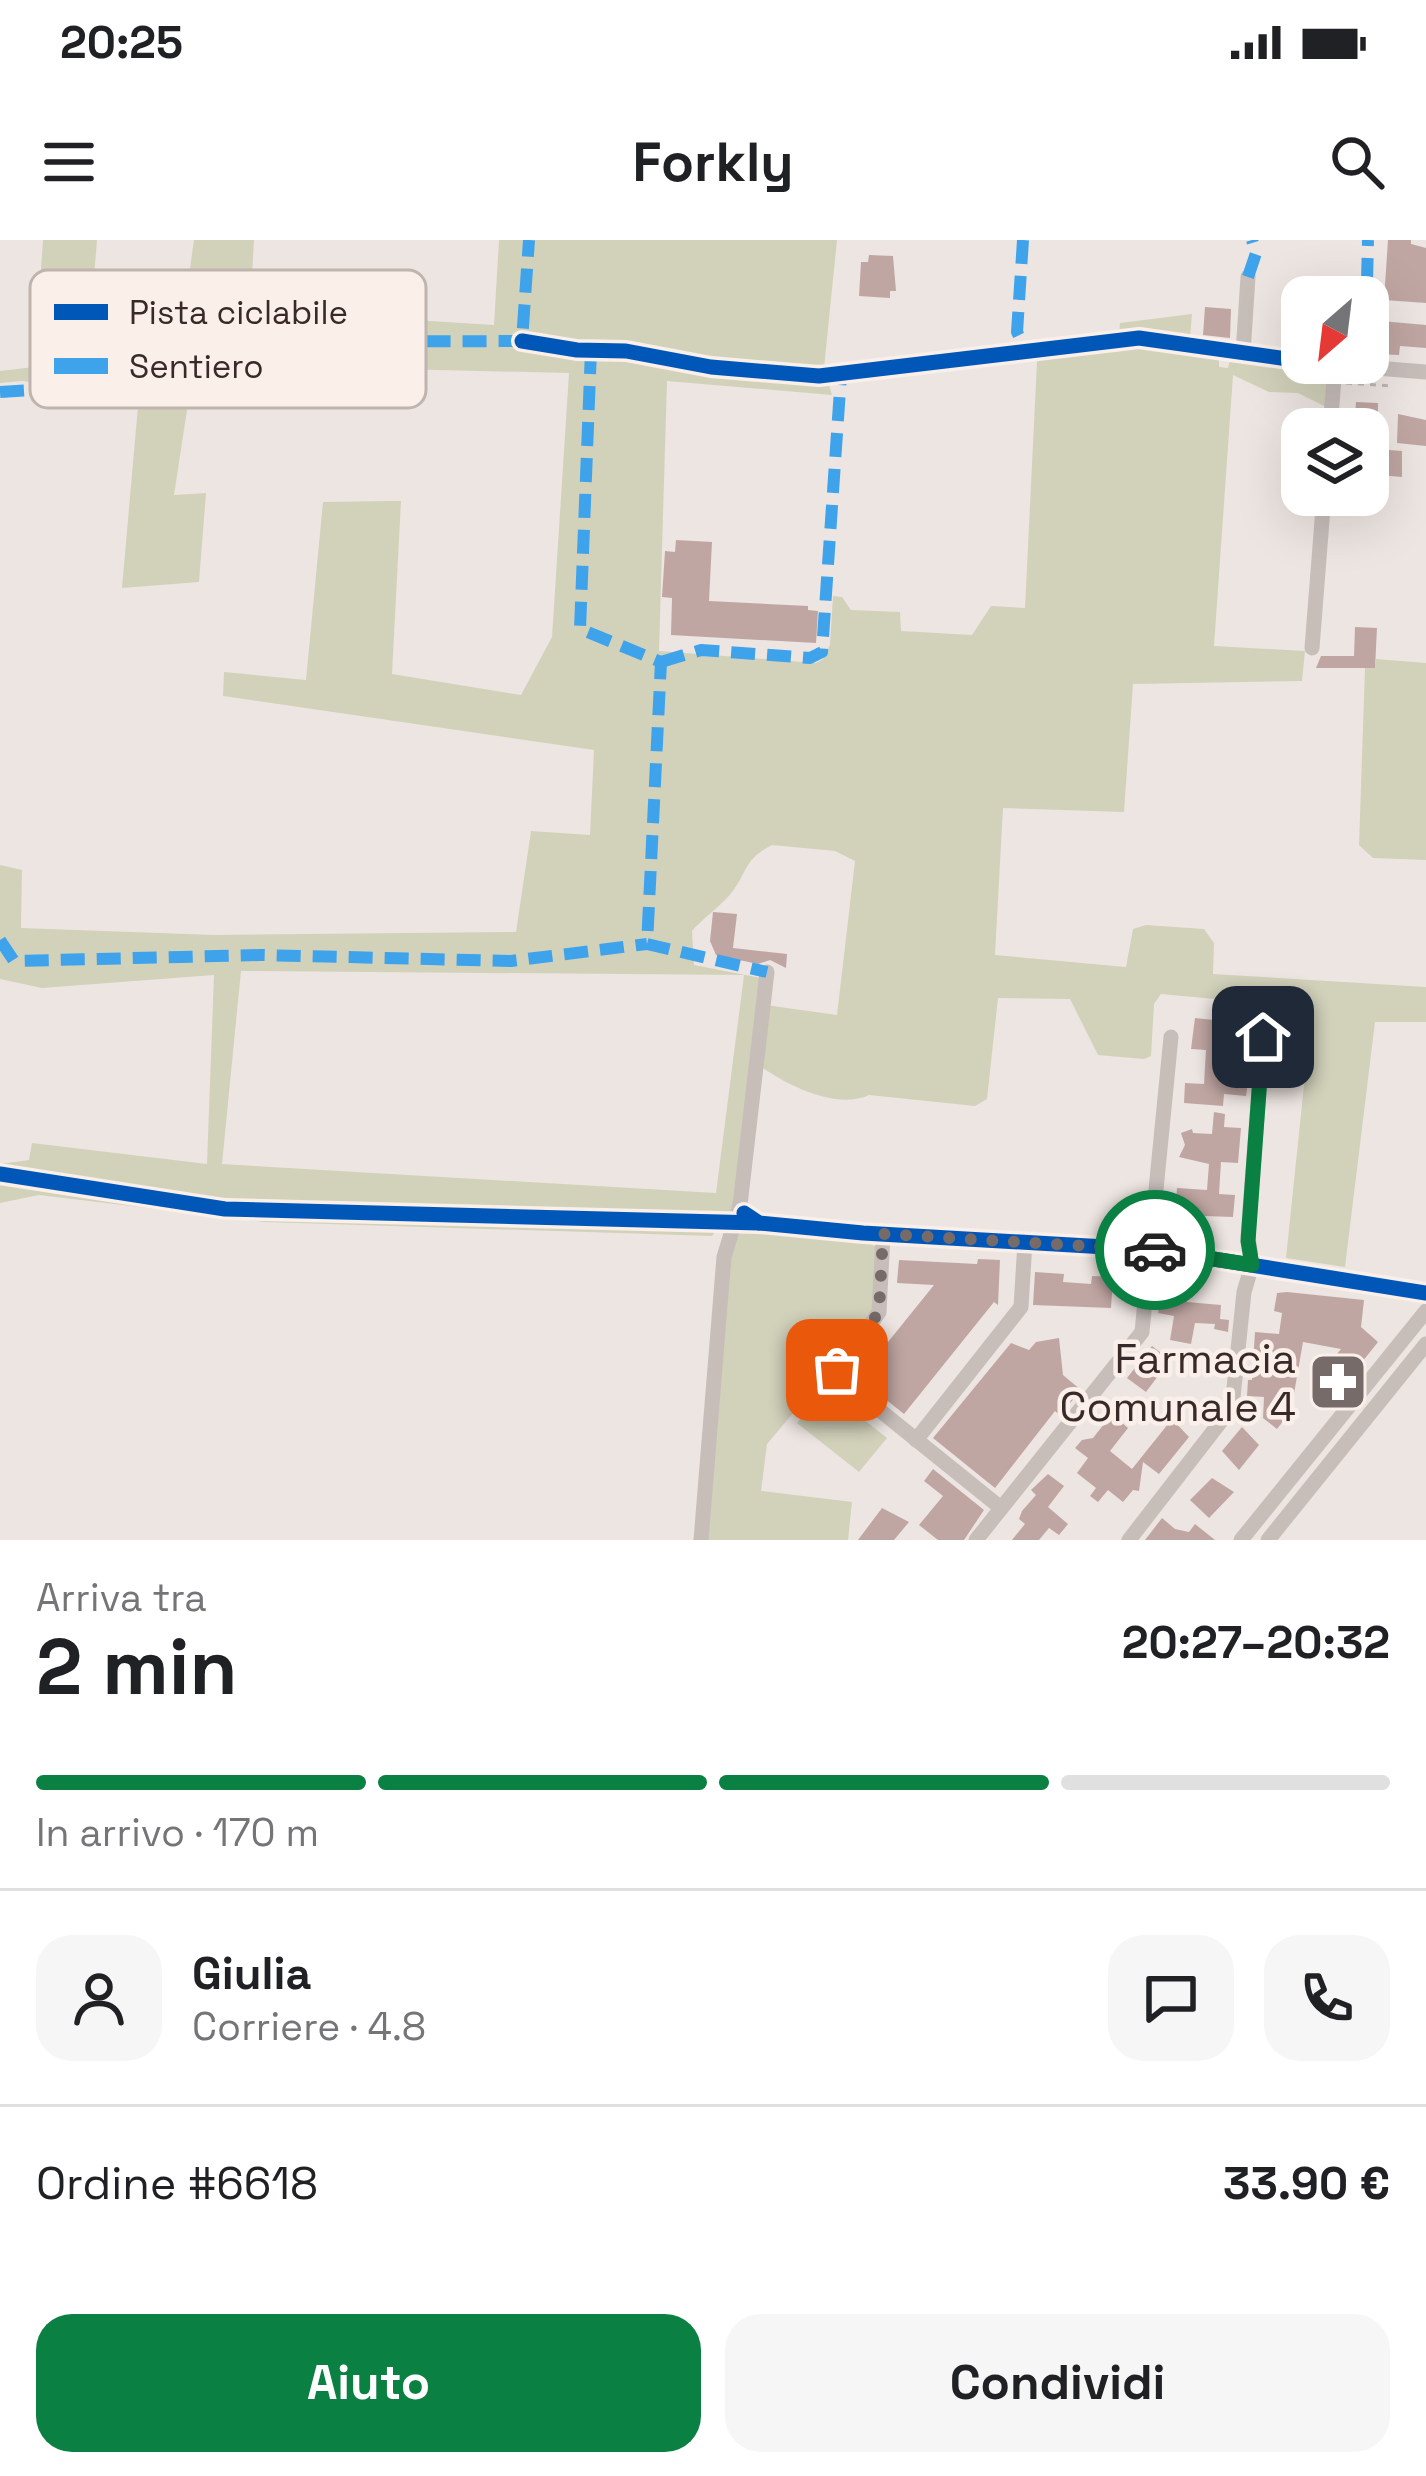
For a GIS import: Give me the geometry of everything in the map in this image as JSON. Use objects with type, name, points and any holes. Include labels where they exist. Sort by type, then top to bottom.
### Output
[{"type":"street","points":[[1243,352],[1248,277]]},
{"type":"street","points":[[522,340],[568,350],[626,351],[711,367],[826,376],[1139,338],[1281,358]]},
{"type":"street","points":[[1389,369],[1426,372]]},
{"type":"street","points":[[1312,648],[1322,516]]},
{"type":"street","points":[[700,1540],[724,1257],[740,1205],[767,972]]},
{"type":"street","points":[[976,1540],[1142,1333],[1171,1037]]},
{"type":"street","points":[[1129,1540],[1231,1409],[1244,1292],[1252,1265],[1248,1241],[1263,1037]]},
{"type":"street","points":[[740,1205],[759,1223],[1150,1250],[1426,1293]]},
{"type":"street","points":[[872,1234],[879,1312],[836,1376],[1001,1508]]},
{"type":"street","points":[[916,1440],[1021,1307],[1025,1243]]},
{"type":"street","points":[[1241,1540],[1426,1311]]},
{"type":"street","points":[[1268,1540],[1426,1344]]},
{"type":"path","points":[[1359,384],[1392,386]]},
{"type":"green space","points":[[43,240],[97,240],[95,270],[41,270]]},
{"type":"green space","points":[[194,240],[254,240],[252,270],[190,270]]},
{"type":"green space","points":[[499,240],[837,240],[824,368],[832,395],[667,381],[659,651],[816,663],[830,645],[833,596],[842,597],[851,610],[900,612],[901,631],[972,635],[991,606],[1025,608],[1037,362],[1039,357],[1118,345],[1120,323],[1192,314],[1189,350],[1219,356],[1219,367],[1228,368],[1231,356],[1281,365],[1281,384],[1329,384],[1328,408],[1298,393],[1269,392],[1233,375],[1214,646],[1305,651],[1302,681],[1133,684],[1124,812],[1003,808],[995,955],[1126,967],[1133,929],[1146,925],[1204,929],[1214,943],[1213,974],[1426,987],[1426,1022],[1375,1022],[1345,1267],[1286,1258],[1312,1008],[1161,994],[1154,1004],[1151,1056],[1144,1059],[1098,1055],[1070,999],[998,998],[987,1099],[975,1106],[869,1095],[841,1100],[825,1097],[794,1086],[755,1062],[734,1207],[712,1236],[265,1222],[39,1195],[0,1203],[0,1164],[29,1160],[32,1143],[207,1164],[214,975],[42,988],[0,979],[0,865],[22,870],[21,928],[214,935],[516,932],[531,831],[590,835],[594,750],[223,696],[224,672],[306,680],[323,502],[401,501],[392,674],[521,695],[552,637],[569,373],[426,370],[426,321],[494,325]],"holes":[[[772,845],[835,851],[855,861],[837,1015],[759,1004],[761,978],[694,965],[692,931],[728,897],[755,857]],[[241,971],[744,975],[716,1193],[222,1164]]]},
{"type":"green space","points":[[30,367],[30,382],[0,383],[0,371]]},
{"type":"green space","points":[[138,408],[187,408],[174,495],[206,493],[199,582],[122,588]]},
{"type":"green space","points":[[1376,659],[1426,663],[1426,860],[1373,858],[1359,845],[1365,668],[1375,668]]},
{"type":"green space","points":[[736,1226],[862,1238],[879,1249],[874,1317],[767,1444],[761,1491],[852,1502],[848,1540],[704,1540],[729,1247]]},
{"type":"green space","points":[[825,1389],[887,1438],[859,1472],[797,1423]]},
{"type":"building","points":[[1388,240],[1411,240],[1426,248],[1426,303],[1389,300]]},
{"type":"building","points":[[869,255],[893,256],[896,291],[890,291],[890,298],[859,296],[861,262],[868,262]]},
{"type":"building","points":[[1205,307],[1231,309],[1230,338],[1203,335]]},
{"type":"building","points":[[1389,322],[1426,325],[1426,348],[1400,346],[1399,355],[1389,354]]},
{"type":"building","points":[[1356,402],[1378,403],[1378,408],[1356,408]]},
{"type":"building","points":[[1398,414],[1426,420],[1426,446],[1397,443]]},
{"type":"building","points":[[1389,450],[1402,451],[1402,477],[1389,476]]},
{"type":"building","points":[[676,540],[712,542],[709,601],[808,606],[818,611],[816,643],[671,635],[672,598],[662,597],[665,551],[675,552]]},
{"type":"building","points":[[1355,627],[1377,628],[1375,668],[1316,668],[1321,656],[1354,656]]},
{"type":"building","points":[[713,912],[737,914],[733,948],[787,954],[786,968],[770,960],[758,964],[716,955],[710,941]]},
{"type":"building","points":[[1195,1018],[1214,1020],[1213,1033],[1234,1034],[1235,1020],[1254,1029],[1250,1055],[1218,1052],[1216,1078],[1248,1082],[1246,1096],[1224,1094],[1223,1106],[1184,1103],[1185,1083],[1204,1084],[1206,1050],[1191,1049]]},
{"type":"building","points":[[1214,1112],[1225,1114],[1224,1127],[1241,1128],[1238,1163],[1221,1162],[1219,1194],[1235,1195],[1233,1217],[1175,1215],[1177,1188],[1207,1190],[1209,1164],[1179,1157],[1185,1145],[1181,1133],[1192,1129],[1193,1133],[1212,1134]]},
{"type":"building","points":[[978,1259],[1000,1260],[998,1305],[994,1302],[904,1414],[859,1378],[934,1285],[897,1283],[899,1260],[977,1264]]},
{"type":"building","points":[[1035,1272],[1064,1274],[1063,1282],[1091,1284],[1092,1276],[1113,1277],[1111,1308],[1033,1305]]},
{"type":"building","points":[[1161,1291],[1188,1295],[1187,1302],[1221,1305],[1220,1319],[1229,1320],[1228,1332],[1214,1329],[1215,1324],[1195,1323],[1191,1344],[1170,1340],[1174,1316],[1158,1313]]},
{"type":"building","points":[[1277,1293],[1364,1300],[1361,1327],[1378,1342],[1331,1401],[1310,1388],[1341,1349],[1303,1342],[1291,1411],[1277,1429],[1263,1418],[1264,1397],[1247,1396],[1248,1380],[1252,1380],[1255,1332],[1279,1334],[1282,1313],[1274,1311]]},
{"type":"building","points":[[1059,1338],[1063,1375],[1081,1390],[1060,1415],[1055,1411],[995,1488],[933,1438],[1011,1343],[1029,1350],[1036,1342]]},
{"type":"building","points":[[1152,1346],[1170,1360],[1146,1392],[1127,1378]]},
{"type":"building","points":[[1112,1414],[1128,1428],[1110,1451],[1132,1469],[1172,1419],[1189,1437],[1159,1474],[1143,1462],[1139,1491],[1133,1490],[1123,1502],[1108,1490],[1098,1502],[1090,1496],[1096,1488],[1077,1473],[1088,1458],[1075,1448],[1093,1438]]},
{"type":"building","points":[[1242,1427],[1259,1445],[1239,1470],[1222,1451]]},
{"type":"building","points":[[933,1469],[984,1510],[964,1540],[938,1540],[919,1525],[943,1496],[924,1481]]},
{"type":"building","points":[[1048,1474],[1064,1486],[1048,1507],[1068,1524],[1059,1535],[1049,1528],[1039,1540],[1012,1540],[1025,1524],[1019,1519],[1036,1495],[1031,1490]]},
{"type":"building","points":[[1212,1478],[1234,1492],[1209,1518],[1190,1500]]},
{"type":"building","points":[[882,1508],[909,1522],[894,1540],[858,1540]]},
{"type":"building","points":[[1162,1518],[1175,1529],[1189,1532],[1195,1524],[1215,1540],[1145,1540]]},
{"type":"marked path","points":[[426,341],[522,341],[529,240]]},
{"type":"marked path","points":[[1023,240],[1017,332],[1028,354]]},
{"type":"marked path","points":[[1248,277],[1256,253],[1252,240]]},
{"type":"marked path","points":[[1367,276],[1368,240]]},
{"type":"marked path","points":[[591,350],[580,629],[661,662],[647,944],[767,972]]},
{"type":"marked path","points":[[661,662],[701,650],[810,658],[822,652],[841,375]]},
{"type":"marked path","points":[[0,392],[30,390]]},
{"type":"marked path","points":[[0,940],[14,961],[260,955],[511,961],[647,944]]},
{"type":"cycle path","points":[[522,341],[577,350],[626,351],[711,367],[819,376],[1139,338],[1281,358]]},
{"type":"cycle path","points":[[0,1174],[225,1209],[759,1223]]},
{"type":"cycle path","points":[[744,1213],[759,1223],[863,1233],[1157,1250],[1426,1293]]},
{"type":"way so far","points":[[837,1370],[879,1312],[883,1234],[1155,1250]]},
{"type":"place","name":"Farmacia Comunale 4","points":[[1338,1382]]},
{"type":"route","points":[[1155,1250],[1252,1265],[1248,1241],[1263,1037]]}]
